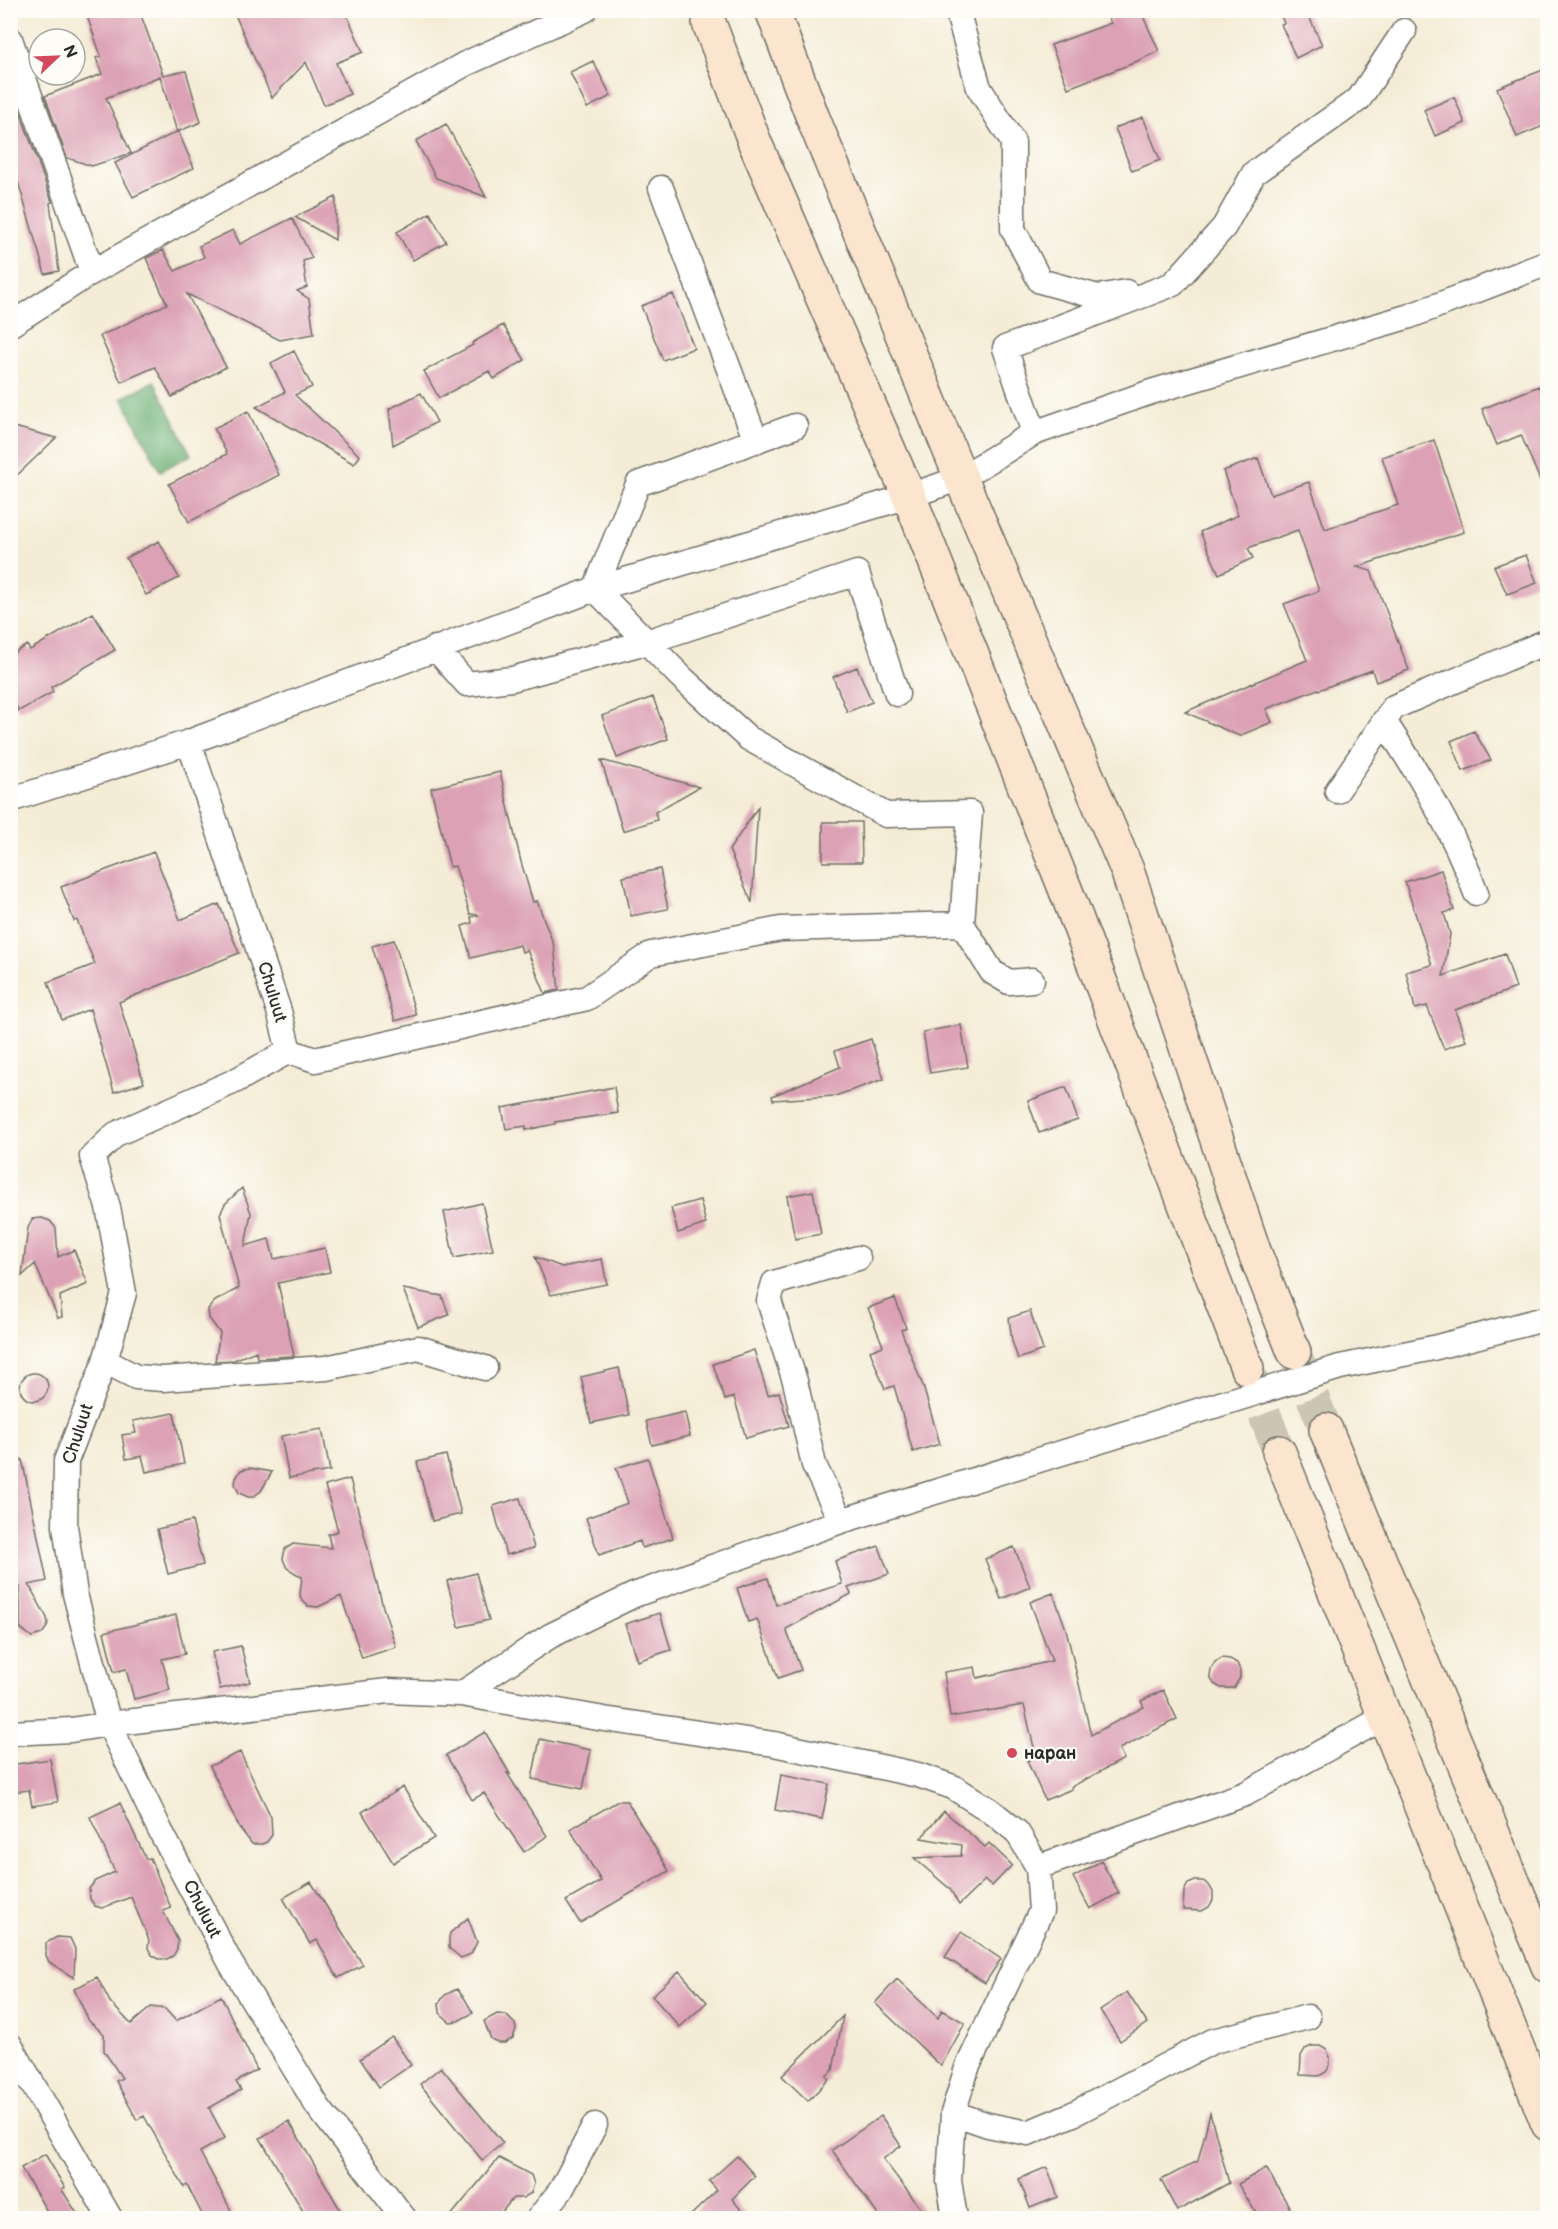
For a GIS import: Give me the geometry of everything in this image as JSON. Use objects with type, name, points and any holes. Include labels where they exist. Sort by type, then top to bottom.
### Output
[{"type":"main road","points":[[772,10],[813,118],[961,478],[1127,870],[1254,1251],[1294,1352]]},
{"type":"main road","points":[[709,23],[755,143],[909,496],[1068,896],[1247,1368]]},
{"type":"main road","points":[[1326,1430],[1548,1966]]},
{"type":"main road","points":[[1279,1452],[1548,2124]]},
{"type":"street","points":[[10,325],[92,272],[465,64],[585,10]]},
{"type":"street","points":[[957,10],[979,88],[1013,142],[1013,229],[1040,281],[1098,297],[1173,284]]},
{"type":"street","points":[[1034,433],[1005,348],[1173,284],[1224,227],[1254,174],[1359,99],[1404,31]]},
{"type":"street","points":[[10,39],[92,272]]},
{"type":"street","points":[[661,188],[756,441]]},
{"type":"street","points":[[10,800],[189,742],[595,589],[909,496],[961,478],[1034,433],[1151,392],[1410,316],[1548,263]]},
{"type":"street","points":[[595,589],[638,484],[795,426]]},
{"type":"street","points":[[435,648],[467,684],[512,680],[646,642],[857,573],[897,694]]},
{"type":"street","points":[[595,589],[646,642],[748,738],[886,815],[970,813],[963,924],[992,972],[1009,982],[1032,980]]},
{"type":"street","points":[[1337,792],[1394,707],[1548,641]]},
{"type":"street","points":[[1384,721],[1421,776],[1463,855],[1476,893]]},
{"type":"street","name":"Chuluut","points":[[189,742],[279,1011],[289,1051],[235,1081],[116,1134],[92,1157],[108,1207],[124,1293],[105,1361],[66,1461],[65,1526],[75,1594],[109,1724],[160,1830],[231,1964],[318,2107],[404,2218]]},
{"type":"street","points":[[289,1051],[315,1060],[587,998],[651,954],[770,931],[963,924]]},
{"type":"street","points":[[842,1521],[814,1465],[795,1381],[769,1301],[774,1283],[858,1258]]},
{"type":"street","points":[[462,1694],[550,1636],[634,1595],[842,1521],[1340,1367],[1433,1348],[1548,1318]]},
{"type":"street","points":[[105,1361],[136,1377],[163,1379],[326,1368],[418,1348],[485,1368]]},
{"type":"street","points":[[10,1733],[71,1730],[388,1690],[462,1694],[604,1719],[774,1744],[918,1775],[954,1787],[991,1811],[1017,1832],[1038,1867],[1041,1911],[967,2068],[953,2113],[949,2181],[955,2218]]},
{"type":"street","points":[[1038,1867],[1245,1794],[1385,1717]]},
{"type":"street","points":[[953,2113],[988,2125],[1028,2133],[1073,2114],[1213,2041],[1308,2017]]},
{"type":"street","points":[[10,2045],[110,2218]]},
{"type":"street","points":[[538,2218],[561,2190],[595,2125]]},
{"type":"green space","points":[[154,381],[191,455],[160,471],[122,398]]},
{"type":"building","points":[[85,10],[139,10],[163,75],[186,71],[201,122],[177,132],[160,76],[106,98],[131,153],[92,166],[67,158],[45,96],[68,87],[87,87],[87,80],[102,74],[96,58],[101,56]]},
{"type":"building","points":[[233,10],[345,10],[363,52],[336,63],[350,94],[324,105],[306,62],[272,98]]},
{"type":"building","points":[[1104,10],[1140,10],[1159,51],[1068,88],[1051,45],[1111,23]]},
{"type":"building","points":[[1278,10],[1306,10],[1322,45],[1296,58],[1281,24],[1284,23]]},
{"type":"building","points":[[593,61],[611,96],[587,108],[570,72]]},
{"type":"building","points":[[1548,68],[1548,124],[1517,137],[1497,88]]},
{"type":"building","points":[[10,83],[52,202],[50,203],[59,271],[45,274],[10,154]]},
{"type":"building","points":[[1454,97],[1465,123],[1435,136],[1424,110]]},
{"type":"building","points":[[1143,117],[1160,160],[1132,171],[1115,128]]},
{"type":"building","points":[[446,124],[486,197],[436,178],[416,141]]},
{"type":"building","points":[[178,131],[194,168],[133,197],[115,163]]},
{"type":"building","points":[[336,197],[335,240],[295,217]]},
{"type":"building","points":[[430,213],[446,242],[413,260],[397,232]]},
{"type":"building","points":[[292,218],[312,258],[303,261],[307,287],[297,291],[309,299],[314,334],[280,340],[187,294],[226,367],[172,397],[155,367],[121,382],[100,336],[167,304],[146,258],[163,250],[175,271],[204,257],[199,246],[233,230],[240,244]]},
{"type":"building","points":[[673,294],[694,348],[663,360],[641,306]]},
{"type":"building","points":[[503,325],[525,360],[494,379],[489,371],[439,398],[424,371],[473,345],[472,343]]},
{"type":"building","points":[[294,351],[312,387],[295,395],[360,456],[354,464],[256,407],[285,392],[271,363]]},
{"type":"building","points":[[1539,386],[1548,407],[1547,497],[1521,435],[1497,445],[1482,409]]},
{"type":"building","points":[[421,393],[437,422],[393,445],[389,409]]},
{"type":"building","points":[[248,411],[279,475],[189,522],[169,484],[227,454],[214,428]]},
{"type":"building","points":[[10,426],[56,438],[10,482]]},
{"type":"building","points":[[1434,440],[1464,532],[1357,567],[1371,571],[1409,670],[1376,682],[1372,670],[1266,709],[1272,722],[1239,736],[1185,712],[1307,660],[1284,604],[1319,591],[1298,530],[1248,548],[1253,558],[1219,574],[1200,532],[1238,515],[1223,471],[1258,458],[1271,495],[1309,482],[1325,529],[1398,505],[1382,457]]},
{"type":"building","points":[[159,541],[179,578],[146,595],[126,558]]},
{"type":"building","points":[[1526,555],[1537,583],[1507,594],[1494,566]]},
{"type":"building","points":[[93,613],[115,650],[51,687],[53,692],[19,711],[10,696],[10,655],[27,645],[30,650]]},
{"type":"building","points":[[857,667],[872,702],[847,712],[833,677]]},
{"type":"building","points":[[653,697],[668,739],[617,758],[602,716]]},
{"type":"building","points":[[1474,731],[1491,760],[1463,771],[1451,741]]},
{"type":"building","points":[[601,760],[699,787],[655,812],[657,820],[623,831]]},
{"type":"building","points":[[500,772],[533,902],[537,901],[554,946],[559,990],[545,993],[527,950],[522,952],[520,945],[471,958],[462,926],[472,923],[471,917],[479,915],[470,914],[455,866],[450,867],[431,788]]},
{"type":"building","points":[[758,807],[752,903],[729,850]]},
{"type":"building","points":[[823,822],[861,822],[862,862],[823,862]]},
{"type":"building","points":[[154,852],[180,920],[219,904],[239,953],[119,1002],[144,1083],[114,1092],[90,1009],[62,1020],[48,982],[95,964],[77,920],[74,921],[61,887]]},
{"type":"building","points":[[660,869],[668,909],[631,916],[623,877]]},
{"type":"building","points":[[1441,870],[1454,910],[1444,913],[1450,934],[1443,976],[1505,954],[1516,988],[1455,1010],[1466,1041],[1444,1049],[1427,1006],[1415,1009],[1406,972],[1432,965],[1405,882]]},
{"type":"building","points":[[394,940],[416,1015],[395,1021],[372,946]]},
{"type":"building","points":[[961,1025],[968,1067],[930,1073],[923,1032]]},
{"type":"building","points":[[871,1039],[884,1079],[835,1096],[773,1100],[772,1096],[840,1067],[835,1051]]},
{"type":"building","points":[[614,1087],[618,1113],[555,1122],[555,1124],[526,1130],[526,1126],[506,1129],[502,1108]]},
{"type":"building","points":[[1066,1087],[1078,1120],[1039,1133],[1028,1101]]},
{"type":"building","points":[[242,1188],[251,1213],[245,1246],[269,1239],[274,1259],[325,1248],[330,1272],[278,1283],[294,1356],[257,1358],[256,1351],[234,1360],[215,1361],[220,1333],[209,1318],[208,1309],[215,1301],[239,1288],[220,1214],[225,1204]]},
{"type":"building","points":[[813,1191],[821,1234],[795,1239],[787,1196]]},
{"type":"building","points":[[700,1200],[706,1224],[678,1233],[671,1208]]},
{"type":"building","points":[[482,1203],[493,1250],[454,1258],[444,1212]]},
{"type":"building","points":[[42,1218],[50,1221],[56,1228],[58,1257],[74,1250],[88,1284],[60,1296],[62,1317],[58,1318],[35,1264],[22,1276],[28,1228],[32,1219]]},
{"type":"building","points":[[535,1257],[562,1267],[602,1259],[607,1284],[551,1295]]},
{"type":"building","points":[[403,1289],[442,1296],[449,1315],[418,1327]]},
{"type":"building","points":[[895,1298],[906,1328],[901,1330],[923,1386],[940,1444],[913,1452],[894,1386],[885,1389],[870,1351],[883,1346],[868,1308]]},
{"type":"building","points":[[1030,1311],[1043,1350],[1018,1359],[1012,1341],[1009,1318]]},
{"type":"building","points":[[754,1350],[768,1395],[779,1392],[789,1426],[746,1438],[734,1397],[725,1400],[713,1364]]},
{"type":"building","points":[[619,1368],[629,1415],[591,1423],[581,1377]]},
{"type":"building","points":[[34,1373],[44,1377],[48,1387],[44,1397],[34,1401],[24,1397],[20,1387],[24,1377]]},
{"type":"building","points":[[685,1412],[690,1436],[652,1445],[646,1421]]},
{"type":"building","points":[[174,1413],[184,1464],[146,1472],[142,1456],[126,1459],[122,1435],[136,1433],[133,1421]]},
{"type":"building","points":[[322,1429],[330,1471],[289,1478],[281,1436]]},
{"type":"building","points":[[446,1455],[461,1514],[432,1521],[417,1462]]},
{"type":"building","points":[[648,1458],[673,1538],[642,1548],[640,1541],[599,1555],[586,1518],[628,1503],[616,1468]]},
{"type":"building","points":[[22,1459],[47,1581],[29,1585],[48,1623],[42,1634],[32,1637],[20,1628],[20,1587],[10,1589],[10,1461]]},
{"type":"building","points":[[250,1468],[272,1472],[261,1491],[253,1497],[239,1493],[235,1484],[241,1470]]},
{"type":"building","points":[[350,1479],[383,1607],[396,1647],[362,1658],[341,1596],[318,1607],[308,1606],[301,1599],[302,1577],[287,1568],[283,1559],[285,1549],[293,1544],[331,1548],[328,1534],[338,1531],[325,1486]]},
{"type":"building","points":[[520,1498],[534,1548],[506,1555],[493,1506]]},
{"type":"building","points":[[192,1521],[203,1565],[168,1574],[157,1529]]},
{"type":"building","points":[[879,1546],[889,1574],[848,1588],[851,1594],[786,1629],[801,1670],[778,1678],[757,1619],[748,1622],[737,1588],[768,1578],[776,1605],[842,1584],[835,1561]]},
{"type":"building","points":[[1014,1547],[1030,1587],[1001,1599],[985,1559]]},
{"type":"building","points":[[476,1573],[489,1620],[459,1627],[447,1581]]},
{"type":"building","points":[[1053,1593],[1066,1629],[1091,1735],[1144,1707],[1141,1701],[1163,1690],[1177,1719],[1119,1749],[1124,1759],[1071,1787],[1072,1789],[1045,1800],[1027,1761],[1036,1756],[1024,1705],[950,1717],[944,1672],[975,1667],[977,1678],[1052,1661],[1030,1602]]},
{"type":"building","points":[[660,1613],[671,1650],[637,1661],[625,1624]]},
{"type":"building","points":[[176,1615],[185,1654],[162,1659],[170,1690],[134,1699],[126,1669],[114,1672],[104,1632]]},
{"type":"building","points":[[241,1646],[250,1682],[220,1689],[212,1652]]},
{"type":"building","points":[[1222,1658],[1237,1663],[1240,1670],[1240,1678],[1234,1688],[1221,1688],[1214,1684],[1210,1677],[1215,1662]]},
{"type":"building","points":[[485,1732],[510,1774],[507,1773],[547,1836],[524,1852],[484,1793],[472,1800],[446,1755]]},
{"type":"building","points":[[540,1739],[591,1750],[583,1789],[532,1779]]},
{"type":"building","points":[[240,1752],[271,1817],[272,1835],[267,1842],[262,1844],[252,1844],[239,1827],[210,1766]]},
{"type":"building","points":[[50,1759],[58,1802],[32,1806],[29,1790],[14,1792],[10,1765]]},
{"type":"building","points":[[781,1775],[829,1784],[822,1819],[775,1810]]},
{"type":"building","points":[[403,1787],[434,1838],[393,1863],[362,1812]]},
{"type":"building","points":[[618,1801],[627,1801],[669,1871],[580,1923],[566,1901],[601,1881],[570,1829]]},
{"type":"building","points":[[120,1803],[146,1859],[150,1858],[171,1908],[163,1911],[178,1941],[173,1956],[167,1959],[159,1959],[152,1955],[148,1948],[149,1940],[131,1897],[102,1908],[95,1906],[90,1899],[89,1889],[95,1881],[115,1872],[90,1817]]},
{"type":"building","points":[[944,1811],[985,1847],[989,1843],[1012,1865],[992,1886],[985,1880],[959,1905],[950,1889],[914,1858],[961,1856],[962,1845],[921,1838]]},
{"type":"building","points":[[1101,1861],[1119,1893],[1090,1909],[1073,1877]]},
{"type":"building","points":[[1203,1881],[1209,1885],[1213,1892],[1213,1900],[1209,1907],[1202,1911],[1183,1910],[1184,1891],[1188,1884]]},
{"type":"building","points":[[311,1882],[363,1965],[338,1978],[317,1940],[310,1944],[283,1898]]},
{"type":"building","points":[[468,1918],[477,1942],[471,1954],[461,1958],[449,1948],[449,1938],[450,1933]]},
{"type":"building","points":[[961,1932],[1001,1959],[985,1983],[945,1957]]},
{"type":"building","points":[[57,1937],[70,1938],[75,1949],[74,1978],[49,1962],[46,1955],[46,1943]]},
{"type":"building","points":[[679,1971],[707,2002],[680,2027],[652,1996]]},
{"type":"building","points":[[97,1977],[110,2002],[131,2024],[151,2007],[165,2009],[176,2021],[221,1996],[257,2070],[236,2082],[241,2090],[209,2108],[225,2138],[200,2152],[235,2218],[204,2218],[187,2185],[184,2187],[144,2116],[137,2120],[116,2081],[122,2078],[104,2051],[104,2034],[89,2021],[74,1989]]},
{"type":"building","points":[[897,1979],[938,2018],[942,2010],[965,2023],[941,2066],[875,2003]]},
{"type":"building","points":[[457,1989],[473,2013],[458,2021],[450,2022],[440,2013],[439,2003],[445,1995]]},
{"type":"building","points":[[1127,1992],[1147,2023],[1120,2041],[1100,2010]]},
{"type":"building","points":[[497,2014],[506,2015],[515,2024],[513,2038],[505,2043],[491,2039],[484,2021]]},
{"type":"building","points":[[843,2016],[833,2070],[826,2076],[829,2079],[808,2101],[782,2076]]},
{"type":"building","points":[[392,2037],[411,2065],[379,2087],[360,2059]]},
{"type":"building","points":[[1320,2046],[1327,2050],[1330,2065],[1326,2072],[1319,2076],[1300,2075],[1301,2056],[1305,2049]]},
{"type":"building","points":[[441,2067],[503,2143],[482,2160],[420,2084]]},
{"type":"building","points":[[1210,2113],[1229,2183],[1177,2211],[1161,2180],[1198,2161]]},
{"type":"building","points":[[881,2116],[901,2146],[883,2159],[928,2218],[880,2218],[832,2150]]},
{"type":"building","points":[[289,2121],[345,2218],[307,2218],[260,2138]]},
{"type":"building","points":[[45,2154],[65,2188],[62,2190],[80,2218],[51,2218],[21,2168]]},
{"type":"building","points":[[737,2156],[755,2176],[732,2199],[748,2218],[688,2218],[717,2190],[709,2181]]},
{"type":"building","points":[[499,2158],[531,2175],[534,2184],[531,2193],[523,2198],[513,2198],[497,2218],[449,2218]]},
{"type":"building","points":[[1047,2167],[1058,2197],[1030,2208],[1019,2179]]},
{"type":"building","points":[[1266,2168],[1296,2218],[1259,2218],[1238,2184]]},
{"type":"tunnel","points":[[1294,1352],[1326,1430]]},
{"type":"tunnel","points":[[1247,1368],[1279,1452]]},
{"type":"place","name":"наран","points":[[1012,1753]]}]
